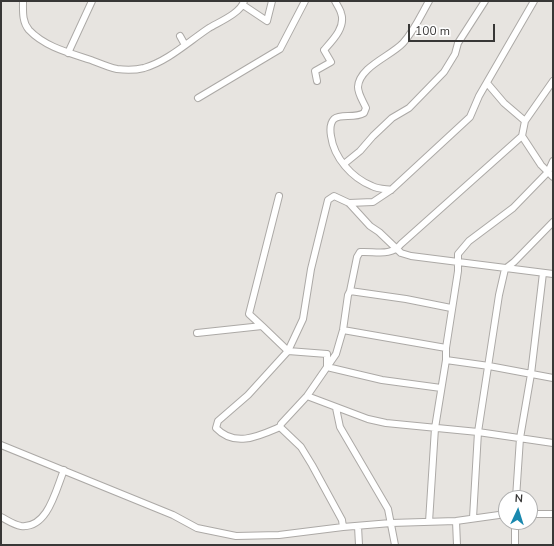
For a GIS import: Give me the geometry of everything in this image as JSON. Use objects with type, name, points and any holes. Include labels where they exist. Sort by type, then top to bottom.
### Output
[{"type":"street","points":[[23,1],[22,15],[28,29],[38,37],[68,53],[116,69],[144,68],[156,63],[231,16],[244,3],[266,21],[272,1]]},
{"type":"street","points":[[68,53],[92,1]]},
{"type":"street","points":[[198,98],[280,49],[305,1]]},
{"type":"street","points":[[317,81],[315,71],[331,62],[324,50],[334,38],[342,24],[342,13],[336,1]]},
{"type":"street","points":[[391,190],[373,187],[346,168],[332,143],[330,124],[338,116],[354,117],[364,113],[366,108],[359,93],[358,87],[360,79],[364,73],[402,44],[411,33],[429,1]]},
{"type":"street","points":[[344,164],[360,151],[392,118],[409,108],[444,72],[455,54],[458,43],[485,1]]},
{"type":"street","points":[[349,203],[373,202],[391,190],[470,117],[479,96],[534,1]]},
{"type":"street","points":[[180,36],[185,45]]},
{"type":"street","points":[[553,82],[525,121],[522,136],[397,249],[392,252],[360,252],[357,257],[350,291],[348,294],[343,330],[336,354],[307,396],[281,424],[280,428],[259,436],[241,440],[222,434],[216,428],[218,421],[248,395],[288,351],[303,319],[310,270],[328,200],[334,196],[349,203],[370,226],[379,232],[397,249],[401,253],[411,256],[553,274]]},
{"type":"street","points":[[487,83],[504,103],[525,121]]},
{"type":"street","points":[[522,136],[541,165],[550,175]]},
{"type":"street","points":[[429,522],[436,428],[446,360],[451,308],[458,271],[458,254],[469,241],[513,208],[550,175],[553,161]]},
{"type":"street","points":[[279,196],[250,314],[288,351],[327,354],[327,367]]},
{"type":"street","points":[[473,518],[478,432],[499,295],[505,268],[514,262],[553,222]]},
{"type":"street","points":[[517,490],[520,438],[531,374],[543,273]]},
{"type":"street","points":[[350,291],[451,308]]},
{"type":"street","points":[[197,333],[262,326]]},
{"type":"street","points":[[343,330],[446,348]]},
{"type":"street","points":[[446,360],[489,366],[553,378]]},
{"type":"street","points":[[327,367],[382,380],[441,388]]},
{"type":"street","points":[[307,396],[368,419],[386,423],[478,432],[553,444]]},
{"type":"street","points":[[336,408],[340,427],[388,509],[395,545]]},
{"type":"street","points":[[280,428],[301,447],[342,520],[343,527]]},
{"type":"street","points":[[1,445],[173,515],[197,528],[236,536],[279,535],[391,523],[456,521],[498,515]]},
{"type":"street","points":[[1,517],[21,526],[39,522],[46,513],[64,470]]},
{"type":"street","points":[[538,514],[553,514]]},
{"type":"street","points":[[456,521],[457,545]]},
{"type":"street","points":[[358,526],[359,545]]},
{"type":"street","points":[[515,530],[515,545]]}]
